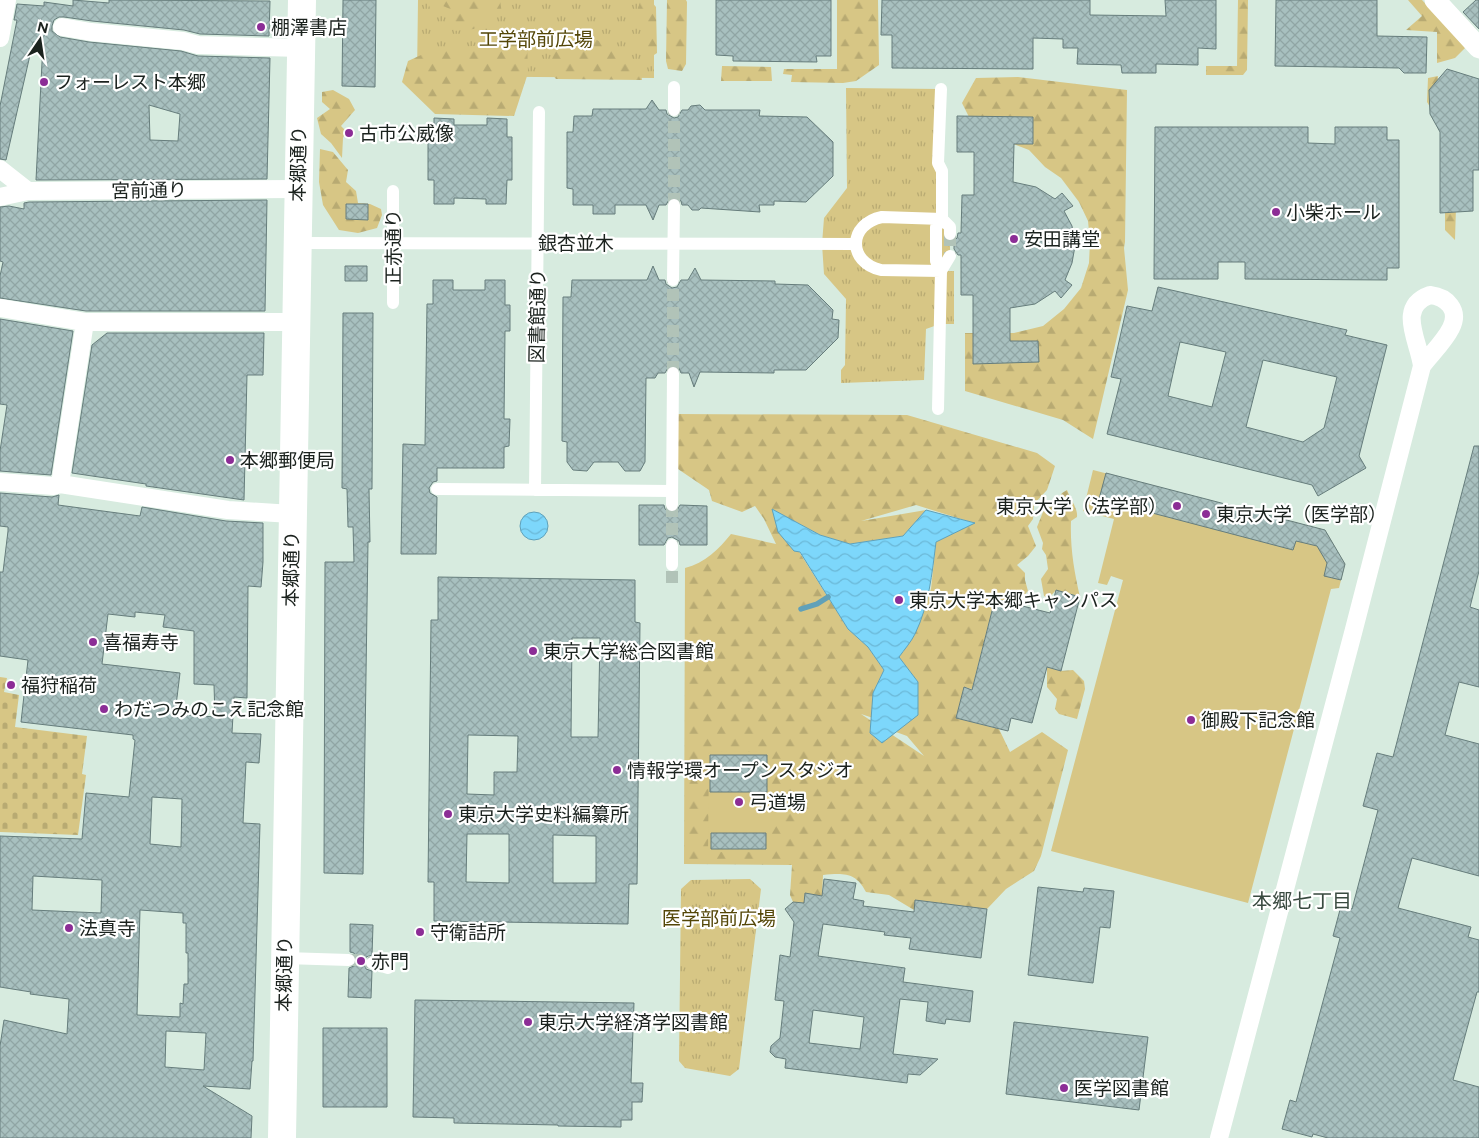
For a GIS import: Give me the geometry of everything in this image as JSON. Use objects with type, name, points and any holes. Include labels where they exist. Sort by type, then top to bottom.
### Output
[{"type":"highway","name":"本郷通り","points":[[282,1138],[302,0]]},
{"type":"street","points":[[0,38],[7,0]]},
{"type":"street","points":[[1435,0],[1479,48]]},
{"type":"street","points":[[62,27],[198,44],[300,48]]},
{"type":"street","points":[[674,87],[674,110]]},
{"type":"street","points":[[941,89],[938,163],[942,171],[942,219],[936,226],[936,261],[942,271]]},
{"type":"street","name":"図書館通り","points":[[535,490],[539,112]]},
{"type":"street","points":[[0,170],[28,191]]},
{"type":"street","name":"宮前通り","points":[[0,198],[28,191],[298,189]]},
{"type":"street","name":"正赤通り","points":[[392,303],[394,191]]},
{"type":"street","points":[[673,280],[674,205]]},
{"type":"street","points":[[942,271],[881,270],[871,268],[863,262],[857,253],[857,234],[863,225],[872,219],[882,217],[942,219],[950,227],[950,234]]},
{"type":"street","name":"銀杏並木","points":[[297,242],[856,244]]},
{"type":"street","points":[[938,410],[942,271],[950,256]]},
{"type":"street","points":[[0,308],[85,322],[295,322]]},
{"type":"street","points":[[60,484],[85,322]]},
{"type":"street","points":[[1219,1138],[1422,366]]},
{"type":"street","points":[[672,505],[673,373]]},
{"type":"street","points":[[0,482],[53,486],[60,484],[228,510],[292,514]]},
{"type":"street","points":[[437,489],[672,492]]},
{"type":"street","points":[[672,545],[672,565]]},
{"type":"street","points":[[284,958],[349,960]]},
{"type":"street","points":[[372,963],[388,968]]},
{"type":"green space","name":"工学部前広場","points":[[418,0],[654,0],[654,78],[417,76]]},
{"type":"green space","points":[[427,0],[500,0],[502,14],[486,13],[474,29],[454,31],[455,11],[443,6],[430,8]]},
{"type":"green space","points":[[650,0],[656,7],[657,53],[651,57],[643,50],[641,41],[648,33],[644,18],[637,11],[640,2]]},
{"type":"green space","points":[[667,0],[686,0],[687,2],[686,64],[682,71],[668,69],[666,61]]},
{"type":"green space","points":[[837,0],[878,0],[879,65],[856,81],[843,83],[791,82],[792,75],[783,74],[784,69],[837,69]]},
{"type":"green space","points":[[1238,0],[1248,0],[1247,70],[1243,75],[1206,75],[1206,66],[1237,66]]},
{"type":"green space","points":[[1408,0],[1422,0],[1466,47],[1455,58],[1437,63],[1437,32],[1406,30],[1422,16]]},
{"type":"green space","points":[[573,27],[630,58],[640,66],[642,80],[556,79],[551,73],[554,37]]},
{"type":"green space","points":[[511,28],[527,39],[528,73],[514,116],[435,114],[402,82],[408,61],[432,50],[495,44]]},
{"type":"green space","points":[[722,66],[771,67],[772,81],[721,81]]},
{"type":"green space","points":[[1438,76],[1437,94],[1459,109],[1455,240],[1445,230],[1445,132],[1427,102],[1428,78]]},
{"type":"green space","points":[[1018,77],[1127,90],[1124,248],[1128,290],[1093,439],[1063,420],[965,391],[965,333],[1014,333],[1043,326],[1064,309],[1081,288],[1089,263],[1088,221],[1079,202],[1061,178],[1045,167],[1029,150],[975,129],[962,103],[976,78]]},
{"type":"green space","points":[[846,88],[941,89],[942,219],[950,227],[950,256],[942,271],[954,271],[954,324],[940,324],[926,329],[924,380],[841,383],[841,370],[845,365],[846,299],[824,274],[822,244],[824,218],[847,188]]},
{"type":"green space","points":[[333,90],[349,99],[355,110],[341,126],[346,131],[343,138],[342,158],[331,143],[321,134],[317,118],[330,109],[322,102],[322,92]]},
{"type":"green space","points":[[320,149],[333,152],[348,170],[346,182],[356,191],[358,203],[370,204],[381,209],[382,215],[377,228],[358,233],[339,230],[323,205],[319,182]]},
{"type":"green space","points":[[676,414],[907,415],[1037,453],[1055,466],[1047,490],[1034,504],[1033,519],[1028,526],[1036,546],[1017,565],[1025,573],[1028,591],[1016,604],[995,599],[972,689],[964,687],[956,718],[999,729],[1010,752],[1042,732],[1068,750],[1041,856],[1034,871],[1006,889],[987,909],[916,900],[914,910],[889,895],[866,892],[862,885],[853,877],[843,874],[823,875],[822,896],[805,893],[804,903],[793,902],[790,895],[792,865],[684,864],[685,568],[699,563],[711,555],[731,534],[776,544],[764,519],[755,506],[742,512],[712,501],[709,490],[675,467]],"holes":[[[916,505],[974,523],[936,542],[931,589],[914,636],[899,657],[918,682],[873,693],[884,670],[868,647],[848,629],[772,509],[820,535],[850,544],[903,536],[926,510],[861,521]],[[861,714],[873,718],[896,732],[907,736],[924,756]]]},
{"type":"green space","name":"御殿下記念館","points":[[1093,470],[1325,530],[1345,564],[1339,588],[1331,589],[1248,903],[1051,851],[1123,580],[1111,576],[1107,585],[1098,583],[1114,519],[1083,511]]},
{"type":"green space","points":[[1067,490],[1077,514],[1077,517],[1071,521],[1071,540],[1080,597],[1056,590],[1049,598],[1044,596],[1041,579],[1048,569],[1046,555],[1042,549],[1043,543],[1037,527],[1046,508],[1054,506],[1062,493]]},
{"type":"green space","points":[[1047,667],[1061,671],[1073,670],[1084,681],[1085,689],[1077,719],[1059,714],[1055,709],[1057,699],[1047,687]]},
{"type":"green space","points":[[0,677],[7,678],[4,692],[19,695],[15,727],[87,736],[82,774],[86,775],[78,835],[0,832]]},
{"type":"green space","name":"弓道場","points":[[709,751],[769,752],[769,852],[708,852]]},
{"type":"green space","name":"医学部前広場","points":[[750,879],[761,889],[739,1069],[730,1076],[685,1068],[679,1061],[681,889],[691,880]]},
{"type":"water","points":[[772,509],[820,535],[850,544],[903,536],[926,510],[975,523],[936,542],[924,612],[913,637],[899,657],[918,682],[918,715],[882,743],[870,733],[873,693],[884,670],[868,647],[848,629],[800,552],[794,551],[778,532]]},
{"type":"water","points":[[534,512],[544,516],[548,526],[544,536],[534,540],[524,536],[520,526],[524,516]]},
{"type":"building","points":[[73,0],[109,3],[109,0],[270,1],[269,36],[200,34],[184,30],[64,17],[54,20],[52,26],[52,31],[60,37],[89,42],[181,51],[198,56],[270,58],[267,179],[36,180],[43,43],[33,42],[6,160],[0,159],[0,106],[17,20],[14,20],[17,4],[44,6],[44,2],[73,6]],"holes":[[[149,105],[180,114],[178,141],[150,140]]]},
{"type":"building","points":[[343,0],[376,0],[375,87],[342,86]]},
{"type":"building","points":[[716,0],[831,0],[831,56],[816,56],[817,62],[733,61],[733,56],[716,55]]},
{"type":"building","points":[[882,0],[1090,0],[1090,15],[1166,16],[1165,0],[1216,0],[1216,49],[1198,48],[1198,65],[1156,64],[1156,73],[1122,73],[1121,65],[1077,64],[1078,48],[1063,48],[1063,39],[1033,38],[1033,69],[892,68],[892,35],[881,35]]},
{"type":"building","points":[[1276,0],[1377,0],[1377,36],[1427,37],[1426,73],[1404,73],[1399,68],[1275,66]]},
{"type":"building","points":[[1476,0],[1479,0],[1479,29],[1463,12]]},
{"type":"building","points":[[1447,69],[1479,79],[1479,170],[1473,170],[1473,211],[1440,213],[1440,132],[1430,114],[1429,90]]},
{"type":"building","points":[[652,100],[659,110],[666,110],[667,114],[674,118],[678,117],[682,110],[688,110],[691,106],[700,105],[705,110],[760,110],[759,116],[807,117],[833,142],[833,176],[806,202],[774,201],[774,205],[759,205],[760,212],[701,208],[699,210],[692,210],[688,205],[682,205],[681,201],[675,197],[670,198],[666,205],[659,205],[653,220],[646,205],[615,205],[615,214],[593,214],[593,205],[573,205],[573,189],[567,188],[567,132],[573,132],[574,116],[592,116],[593,109],[646,109]]},
{"type":"building","name":"安田講堂","points":[[957,116],[1033,117],[1033,144],[1014,144],[1013,182],[1036,187],[1055,199],[1062,193],[1073,206],[1064,211],[1072,226],[1075,246],[1072,263],[1065,280],[1072,285],[1061,298],[1055,291],[1035,304],[1010,308],[1010,341],[1038,341],[1039,362],[973,364],[973,295],[961,295],[961,255],[958,255],[954,249],[954,241],[958,233],[961,233],[962,195],[974,195],[974,152],[957,152]]},
{"type":"building","points":[[434,118],[454,119],[454,125],[487,125],[487,118],[507,119],[507,137],[512,137],[512,180],[507,180],[506,204],[486,204],[486,199],[454,198],[454,204],[434,204],[434,180],[428,180],[428,136],[434,136]]},
{"type":"building","points":[[1155,127],[1308,127],[1308,143],[1335,144],[1335,127],[1387,127],[1387,140],[1399,140],[1399,268],[1387,268],[1387,280],[1245,279],[1245,262],[1218,262],[1218,279],[1154,279]]},
{"type":"building","points":[[267,200],[265,311],[86,311],[0,298],[0,276],[3,262],[0,261],[0,207],[9,206],[24,209],[24,203],[29,202]]},
{"type":"building","points":[[346,204],[368,204],[368,220],[346,219]]},
{"type":"building","points":[[345,266],[367,266],[367,281],[345,281]]},
{"type":"building","points":[[653,266],[659,280],[665,280],[666,284],[672,288],[677,287],[681,280],[688,280],[695,268],[701,280],[775,281],[775,284],[808,285],[833,310],[832,319],[839,320],[838,338],[806,370],[774,370],[774,373],[700,372],[694,387],[689,373],[681,373],[678,366],[669,366],[665,373],[658,373],[655,378],[646,378],[645,462],[640,471],[625,471],[618,462],[594,462],[587,471],[573,470],[567,462],[567,442],[562,441],[563,297],[571,297],[572,280],[647,280]]},
{"type":"building","points":[[433,280],[453,280],[453,290],[485,290],[485,280],[505,280],[505,305],[510,305],[510,331],[505,331],[504,419],[510,419],[509,446],[504,447],[504,468],[437,468],[437,481],[433,482],[429,488],[430,493],[437,497],[436,554],[401,554],[403,444],[425,445],[427,304],[433,304]]},
{"type":"building","points":[[1158,287],[1347,330],[1345,335],[1387,345],[1359,456],[1366,468],[1318,496],[1312,485],[1107,434],[1121,379],[1111,377],[1127,306],[1152,311]],"holes":[[[1180,342],[1226,352],[1212,407],[1168,396]],[[1263,360],[1337,377],[1324,428],[1303,442],[1246,427]]]},
{"type":"building","points":[[343,313],[373,313],[372,489],[369,489],[370,542],[368,542],[363,874],[324,873],[325,562],[354,562],[353,527],[348,527],[347,489],[342,488]]},
{"type":"building","points":[[0,319],[73,331],[51,475],[0,471],[0,451],[7,405],[0,404]]},
{"type":"building","points":[[107,333],[264,333],[263,375],[247,375],[244,500],[72,473],[92,345]]},
{"type":"building","points":[[1474,446],[1479,446],[1479,571],[1470,607],[1479,610],[1479,687],[1459,682],[1445,735],[1479,744],[1479,876],[1412,858],[1398,908],[1471,927],[1468,937],[1479,940],[1479,992],[1477,992],[1453,1080],[1479,1087],[1479,1138],[1328,1138],[1313,1134],[1312,1137],[1282,1129],[1290,1100],[1296,1102],[1340,938],[1333,936],[1341,906],[1352,909],[1378,810],[1363,806],[1377,753],[1393,757]]},
{"type":"building","points":[[1106,473],[1325,530],[1345,564],[1341,580],[1324,576],[1327,563],[1317,546],[1296,541],[1293,550],[1099,499]]},
{"type":"building","points":[[0,493],[52,497],[59,495],[58,505],[140,516],[142,507],[226,521],[263,523],[261,587],[248,586],[247,698],[234,697],[232,733],[261,734],[259,763],[246,762],[243,823],[260,824],[253,1061],[250,1089],[203,1086],[252,1116],[251,1138],[0,1138],[0,1046],[4,1020],[67,1034],[69,999],[30,994],[31,992],[0,987],[0,836],[82,839],[86,793],[129,797],[135,740],[133,735],[21,722],[28,660],[0,656],[0,572],[3,572],[8,527],[0,526]],"holes":[[[135,612],[165,615],[163,627],[194,631],[194,684],[214,685],[215,717],[175,714],[180,673],[102,664],[108,614],[135,617]],[[152,797],[182,799],[181,847],[150,844]],[[33,876],[102,880],[101,913],[32,910]],[[140,910],[183,913],[183,923],[186,923],[188,984],[184,984],[183,1004],[180,1003],[180,1017],[137,1015]],[[166,1031],[206,1033],[204,1070],[165,1067]]]},
{"type":"building","points":[[639,505],[664,505],[665,509],[671,513],[676,512],[680,505],[707,506],[707,545],[680,545],[679,541],[672,537],[668,538],[664,545],[639,545]]},
{"type":"building","points":[[438,577],[635,580],[635,622],[640,623],[637,884],[629,884],[628,924],[434,921],[434,882],[428,882],[431,620],[438,620]],"holes":[[[572,638],[600,638],[598,737],[571,737]],[[468,735],[518,736],[517,772],[494,772],[494,795],[467,794]],[[467,834],[509,834],[509,883],[466,882]],[[553,835],[596,836],[596,883],[553,883]]]},
{"type":"building","points":[[1056,590],[1080,597],[1061,671],[1047,667],[1032,723],[1011,718],[1008,731],[956,718],[964,687],[972,690],[995,599],[1050,613]]},
{"type":"building","points":[[710,755],[767,755],[767,792],[710,792]]},
{"type":"building","points":[[711,833],[766,833],[766,849],[711,849]]},
{"type":"building","points":[[824,879],[856,883],[853,899],[864,901],[863,906],[914,912],[915,900],[987,909],[981,958],[909,949],[911,938],[884,935],[885,932],[823,924],[818,956],[905,968],[903,982],[973,991],[970,1022],[946,1019],[945,1024],[926,1021],[928,1002],[900,999],[893,1054],[938,1059],[920,1075],[908,1074],[907,1083],[785,1068],[786,1059],[775,1057],[770,1052],[771,1046],[780,1038],[784,1001],[775,1000],[780,955],[790,957],[794,922],[785,909],[793,902],[804,903],[805,893],[822,896]],"holes":[[[813,1010],[864,1017],[860,1049],[809,1043]]]},
{"type":"building","points":[[1038,887],[1083,892],[1084,888],[1114,891],[1110,928],[1100,927],[1093,983],[1028,975]]},
{"type":"building","name":"赤門","points":[[350,924],[373,925],[372,955],[366,957],[364,964],[366,969],[372,971],[371,998],[348,997],[349,968],[356,965],[357,960],[354,953],[350,952]]},
{"type":"building","points":[[415,1000],[634,1003],[631,1083],[643,1083],[642,1102],[632,1102],[632,1120],[621,1120],[621,1127],[454,1123],[454,1118],[413,1117]]},
{"type":"building","points":[[1014,1022],[1148,1037],[1139,1110],[1006,1094]]},
{"type":"building","points":[[323,1028],[387,1028],[387,1107],[323,1107]]},
{"type":"waterway","points":[[801,609],[817,604],[828,597]]},
{"type":"tunnel","points":[[674,110],[674,205]]},
{"type":"tunnel","points":[[950,234],[950,256]]},
{"type":"tunnel","points":[[673,280],[673,373]]},
{"type":"tunnel","points":[[672,505],[672,545]]},
{"type":"tunnel","points":[[672,565],[672,583]]},
{"type":"tunnel","points":[[349,960],[372,963]]},
{"type":"place","name":"棚澤書店","points":[[261,27]]},
{"type":"place","name":"フォーレスト本郷","points":[[44,82]]},
{"type":"place","name":"古市公威像","points":[[349,133]]},
{"type":"place","name":"小柴ホール","points":[[1276,212]]},
{"type":"place","name":"安田講堂","points":[[1014,239]]},
{"type":"place","name":"本郷郵便局","points":[[230,460]]},
{"type":"place","name":"東京大学（法学部）","points":[[1177,506]]},
{"type":"place","name":"東京大学（医学部）","points":[[1206,514]]},
{"type":"place","name":"東京大学本郷キャンパス","points":[[899,600]]},
{"type":"place","name":"喜福寿寺","points":[[93,642]]},
{"type":"place","name":"東京大学総合図書館","points":[[533,651]]},
{"type":"place","name":"福狩稲荷","points":[[11,685]]},
{"type":"place","name":"わだつみのこえ記念館","points":[[104,709]]},
{"type":"place","name":"御殿下記念館","points":[[1191,720]]},
{"type":"place","name":"情報学環オープンスタジオ","points":[[617,770]]},
{"type":"place","name":"弓道場","points":[[739,802]]},
{"type":"place","name":"東京大学史料編纂所","points":[[448,814]]},
{"type":"place","name":"法真寺","points":[[69,928]]},
{"type":"place","name":"守衛詰所","points":[[420,932]]},
{"type":"place","name":"赤門","points":[[361,961]]},
{"type":"place","name":"東京大学経済学図書館","points":[[528,1022]]},
{"type":"place","name":"医学図書館","points":[[1064,1088]]},
{"type":"district","name":"本郷七丁目","points":[[1302,901]]}]
